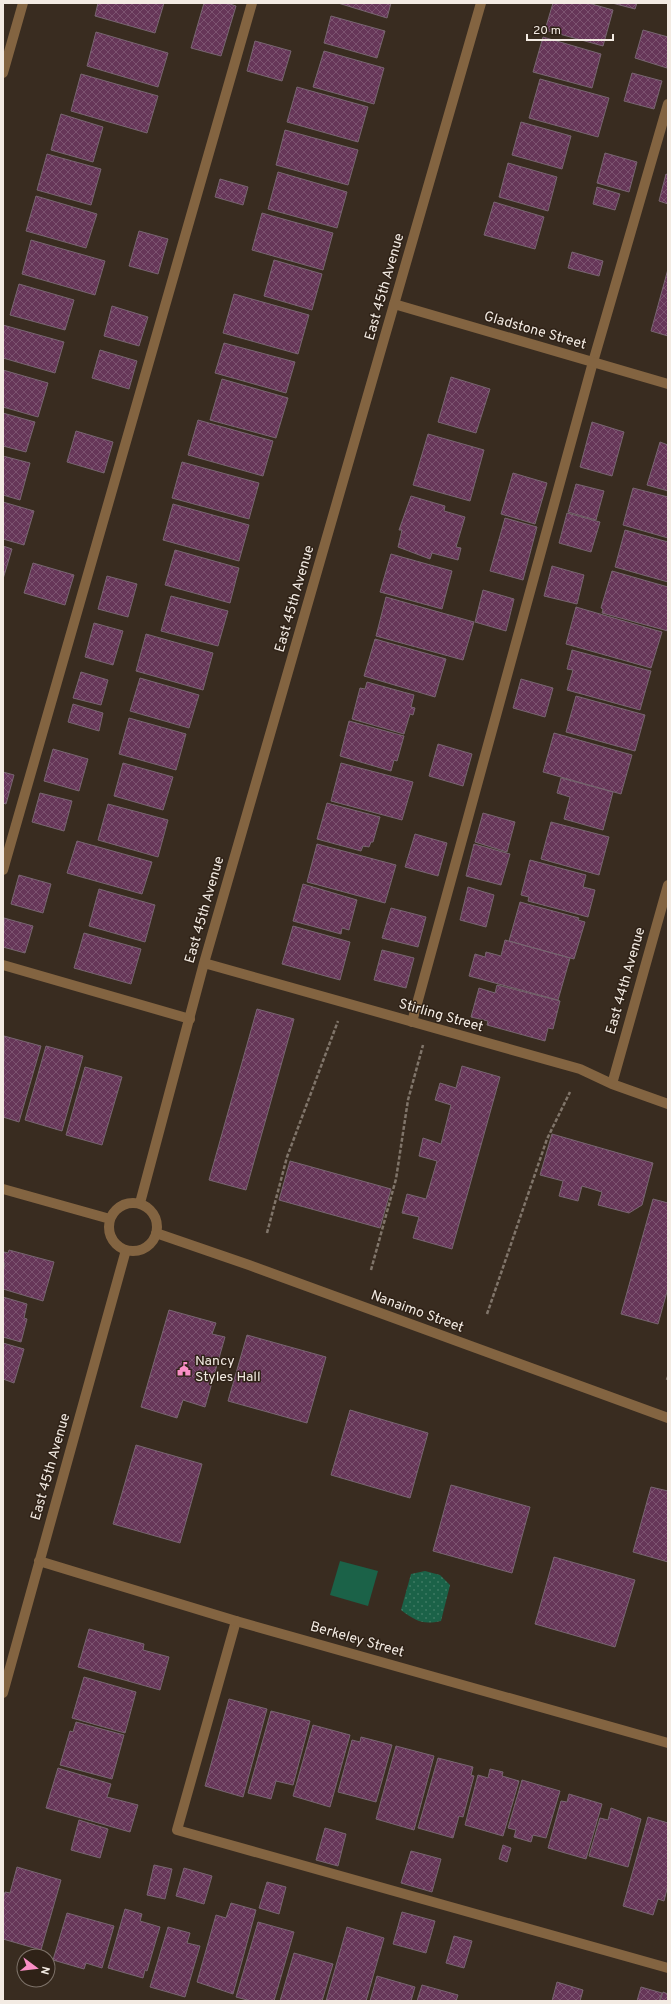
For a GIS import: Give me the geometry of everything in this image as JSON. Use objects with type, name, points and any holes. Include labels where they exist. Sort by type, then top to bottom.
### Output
[{"type":"street","points":[[3,74],[23,3]]},
{"type":"street","points":[[3,870],[252,3]]},
{"type":"street","name":"East 45th Avenue","points":[[140,1203],[204,963],[482,3]]},
{"type":"street","points":[[412,1022],[593,362],[668,104]]},
{"type":"street","name":"Gladstone Street","points":[[394,304],[668,384]]},
{"type":"street","name":"East 44th Avenue","points":[[612,1084],[668,886]]},
{"type":"street","name":"Stirling Street","points":[[204,963],[580,1069],[612,1084],[668,1104]]},
{"type":"street","points":[[3,966],[190,1019]]},
{"type":"street","points":[[3,1189],[110,1219]]},
{"type":"street","points":[[140,1203],[147,1206],[156,1218],[156,1233],[148,1246],[141,1249],[126,1250],[120,1246],[110,1234],[110,1219],[118,1207],[125,1204],[140,1203]]},
{"type":"street","name":"Nanaimo Street","points":[[156,1233],[249,1265],[668,1418]]},
{"type":"street","name":"East 45th Avenue","points":[[3,1693],[126,1250]]},
{"type":"street","name":"Berkeley Street","points":[[39,1561],[236,1621],[668,1743]]},
{"type":"street","points":[[236,1621],[177,1830],[668,1968]]},
{"type":"path","points":[[267,1232],[287,1157],[338,1020]]},
{"type":"path","points":[[371,1270],[396,1180],[408,1100],[423,1045]]},
{"type":"path","points":[[487,1314],[546,1139],[570,1092]]},
{"type":"green space","points":[[340,1561],[378,1571],[368,1606],[330,1595]]},
{"type":"green space","points":[[425,1571],[440,1575],[450,1585],[441,1621],[429,1623],[420,1621],[401,1610],[411,1574]]},
{"type":"building","points":[[98,3],[164,3],[155,33],[95,16]]},
{"type":"building","points":[[204,3],[227,3],[236,6],[221,56],[191,48]]},
{"type":"building","points":[[338,3],[391,3],[387,18]]},
{"type":"building","points":[[553,3],[588,3],[613,10],[603,46],[545,30]]},
{"type":"building","points":[[612,3],[637,3],[635,9]]},
{"type":"building","points":[[331,16],[385,31],[377,58],[324,43]]},
{"type":"building","points":[[643,30],[668,37],[667,68],[635,58]]},
{"type":"building","points":[[96,32],[168,53],[158,87],[87,66]]},
{"type":"building","points":[[543,37],[601,54],[592,88],[533,72]]},
{"type":"building","points":[[255,41],[291,51],[282,81],[247,71]]},
{"type":"building","points":[[324,51],[384,68],[374,104],[313,87]]},
{"type":"building","points":[[632,73],[662,81],[654,109],[624,101]]},
{"type":"building","points":[[81,74],[158,96],[147,133],[71,111]]},
{"type":"building","points":[[540,79],[609,98],[598,137],[529,118]]},
{"type":"building","points":[[297,87],[368,107],[358,142],[287,122]]},
{"type":"building","points":[[61,114],[103,127],[93,162],[51,150]]},
{"type":"building","points":[[521,122],[571,136],[562,169],[512,155]]},
{"type":"building","points":[[285,130],[358,150],[348,185],[276,165]]},
{"type":"building","points":[[605,153],[637,162],[629,192],[597,183]]},
{"type":"building","points":[[47,154],[101,169],[91,205],[37,190]]},
{"type":"building","points":[[508,163],[557,177],[548,211],[499,197]]},
{"type":"building","points":[[278,172],[347,192],[337,228],[268,209]]},
{"type":"building","points":[[666,174],[668,175],[668,204],[659,201]]},
{"type":"building","points":[[220,179],[248,187],[243,205],[215,197]]},
{"type":"building","points":[[597,187],[620,194],[615,210],[593,204]]},
{"type":"building","points":[[36,196],[97,214],[86,248],[26,231]]},
{"type":"building","points":[[494,202],[544,217],[535,249],[484,235]]},
{"type":"building","points":[[262,213],[333,233],[323,270],[252,250]]},
{"type":"building","points":[[139,231],[168,239],[158,274],[129,266]]},
{"type":"building","points":[[31,240],[105,261],[95,295],[22,274]]},
{"type":"building","points":[[572,252],[603,261],[599,276],[568,268]]},
{"type":"building","points":[[274,260],[322,274],[312,310],[264,296]]},
{"type":"building","points":[[668,269],[668,336],[651,331]]},
{"type":"building","points":[[19,284],[74,300],[65,330],[10,315]]},
{"type":"building","points":[[234,294],[309,315],[298,354],[223,333]]},
{"type":"building","points":[[112,306],[148,317],[139,346],[104,336]]},
{"type":"building","points":[[3,325],[64,342],[55,373],[3,358]]},
{"type":"building","points":[[224,343],[295,362],[286,393],[215,373]]},
{"type":"building","points":[[100,350],[137,361],[129,389],[92,378]]},
{"type":"building","points":[[3,370],[48,383],[38,417],[3,407]]},
{"type":"building","points":[[451,377],[490,389],[476,433],[438,422]]},
{"type":"building","points":[[222,379],[288,398],[276,438],[210,420]]},
{"type":"building","points":[[3,413],[35,422],[26,452],[3,446]]},
{"type":"building","points":[[198,420],[273,441],[263,476],[188,455]]},
{"type":"building","points":[[592,422],[624,432],[612,476],[580,467]]},
{"type":"building","points":[[76,431],[113,442],[104,473],[67,462]]},
{"type":"building","points":[[428,434],[484,450],[470,501],[413,485]]},
{"type":"building","points":[[660,442],[668,445],[668,491],[647,485]]},
{"type":"building","points":[[3,456],[30,463],[20,500],[3,495]]},
{"type":"building","points":[[182,462],[259,483],[249,519],[172,498]]},
{"type":"building","points":[[513,473],[547,483],[535,524],[501,514]]},
{"type":"building","points":[[576,484],[604,491],[596,520],[568,512]]},
{"type":"building","points":[[633,488],[668,497],[668,538],[623,525]]},
{"type":"building","points":[[411,496],[445,506],[444,511],[465,517],[456,547],[461,548],[458,560],[432,553],[430,559],[398,547],[402,530],[399,530]]},
{"type":"building","points":[[3,502],[34,511],[24,545],[3,539]]},
{"type":"building","points":[[173,504],[249,525],[239,561],[163,540]]},
{"type":"building","points":[[567,513],[600,522],[591,552],[559,543]]},
{"type":"building","points":[[505,518],[537,527],[523,580],[490,571]]},
{"type":"building","points":[[625,530],[668,542],[668,582],[615,567]]},
{"type":"building","points":[[3,546],[12,549],[3,579]]},
{"type":"building","points":[[175,550],[239,568],[230,603],[165,585]]},
{"type":"building","points":[[391,554],[452,571],[442,609],[380,592]]},
{"type":"building","points":[[33,563],[74,575],[65,605],[24,593]]},
{"type":"building","points":[[552,566],[584,575],[577,604],[544,596]]},
{"type":"building","points":[[612,571],[668,587],[668,631],[602,613],[603,609],[601,608]]},
{"type":"building","points":[[107,576],[137,584],[128,617],[98,609]]},
{"type":"building","points":[[483,590],[514,599],[506,631],[475,622]]},
{"type":"building","points":[[171,596],[228,611],[218,646],[161,631]]},
{"type":"building","points":[[386,597],[474,622],[463,660],[376,636]]},
{"type":"building","points":[[576,607],[662,632],[651,668],[566,644]]},
{"type":"building","points":[[94,623],[123,631],[113,665],[85,657]]},
{"type":"building","points":[[146,634],[213,653],[203,690],[136,671]]},
{"type":"building","points":[[375,639],[446,659],[435,697],[364,676]]},
{"type":"building","points":[[572,650],[651,671],[640,710],[567,690],[573,670],[567,669]]},
{"type":"building","points":[[81,672],[108,680],[101,705],[73,698]]},
{"type":"building","points":[[140,678],[199,695],[189,728],[130,711]]},
{"type":"building","points":[[521,679],[553,688],[545,717],[513,708]]},
{"type":"building","points":[[367,682],[414,695],[411,707],[415,708],[413,715],[410,714],[404,734],[352,719],[360,688],[365,689]]},
{"type":"building","points":[[576,696],[645,715],[635,751],[566,732]]},
{"type":"building","points":[[73,704],[103,713],[99,731],[68,722]]},
{"type":"building","points":[[129,718],[186,734],[176,770],[119,754]]},
{"type":"building","points":[[349,721],[404,736],[397,761],[394,760],[391,771],[340,756]]},
{"type":"building","points":[[554,733],[632,755],[621,794],[543,772]]},
{"type":"building","points":[[438,744],[472,754],[463,786],[429,776]]},
{"type":"building","points":[[53,749],[88,759],[79,791],[44,781]]},
{"type":"building","points":[[123,763],[173,777],[163,810],[114,796]]},
{"type":"building","points":[[341,763],[413,782],[402,820],[331,801]]},
{"type":"building","points":[[3,772],[14,775],[6,804],[3,803]]},
{"type":"building","points":[[561,778],[613,792],[603,830],[564,819],[570,797],[557,793]]},
{"type":"building","points":[[40,793],[72,801],[64,831],[32,822]]},
{"type":"building","points":[[327,803],[380,817],[373,842],[371,842],[369,847],[363,846],[361,851],[317,839]]},
{"type":"building","points":[[108,804],[168,820],[158,857],[98,840]]},
{"type":"building","points":[[483,813],[515,822],[507,852],[475,842]]},
{"type":"building","points":[[551,822],[609,837],[599,875],[541,859]]},
{"type":"building","points":[[415,834],[447,843],[438,876],[405,867]]},
{"type":"building","points":[[77,841],[152,862],[142,894],[67,873]]},
{"type":"building","points":[[317,844],[396,865],[385,903],[307,882]]},
{"type":"building","points":[[474,844],[510,854],[501,885],[466,876]]},
{"type":"building","points":[[530,860],[586,875],[583,887],[595,890],[588,917],[528,901],[529,897],[521,895]]},
{"type":"building","points":[[19,875],[51,884],[43,913],[11,904]]},
{"type":"building","points":[[303,884],[357,900],[349,930],[342,928],[341,934],[293,921]]},
{"type":"building","points":[[468,887],[494,895],[486,927],[460,920]]},
{"type":"building","points":[[99,889],[155,905],[145,942],[89,926]]},
{"type":"building","points":[[520,902],[579,918],[578,920],[585,922],[574,959],[509,941]]},
{"type":"building","points":[[391,908],[426,917],[418,947],[382,938]]},
{"type":"building","points":[[4,918],[33,926],[25,953],[3,947]]},
{"type":"building","points":[[293,926],[350,942],[340,980],[282,964]]},
{"type":"building","points":[[84,933],[141,949],[131,984],[74,968]]},
{"type":"building","points":[[505,940],[570,958],[558,1000],[469,976],[475,954],[485,957],[486,952],[501,956]]},
{"type":"building","points":[[382,950],[414,958],[406,988],[374,980]]},
{"type":"building","points":[[497,985],[560,1001],[553,1029],[548,1028],[545,1041],[487,1025],[488,1021],[471,1017],[479,988],[495,993]]},
{"type":"building","points":[[257,1009],[294,1019],[246,1190],[209,1180]]},
{"type":"building","points":[[4,1036],[41,1046],[19,1122],[3,1117]]},
{"type":"building","points":[[46,1046],[83,1056],[62,1131],[25,1120]]},
{"type":"building","points":[[462,1066],[500,1077],[452,1249],[413,1238],[419,1217],[402,1213],[407,1194],[426,1199],[437,1161],[419,1156],[423,1138],[441,1144],[451,1105],[435,1100],[440,1083],[456,1088]]},
{"type":"building","points":[[85,1067],[122,1077],[102,1145],[66,1135]]},
{"type":"building","points":[[552,1134],[653,1163],[642,1205],[629,1213],[598,1205],[602,1192],[582,1186],[578,1201],[559,1196],[563,1181],[540,1175]]},
{"type":"building","points":[[290,1161],[391,1189],[380,1228],[279,1200]]},
{"type":"building","points":[[653,1199],[668,1203],[668,1288],[658,1324],[621,1314]]},
{"type":"building","points":[[9,1250],[54,1262],[43,1301],[3,1289],[3,1271],[5,1263],[3,1263],[3,1256],[4,1252],[8,1253]]},
{"type":"building","points":[[3,1297],[27,1304],[24,1318],[27,1319],[21,1342],[3,1337]]},
{"type":"building","name":"Nancy Styles Hall","points":[[169,1310],[216,1323],[212,1334],[225,1337],[205,1407],[183,1400],[177,1418],[141,1407]]},
{"type":"building","points":[[247,1335],[326,1357],[307,1423],[228,1401]]},
{"type":"building","points":[[3,1343],[24,1349],[14,1383],[3,1379]]},
{"type":"building","points":[[350,1410],[428,1433],[410,1498],[331,1475]]},
{"type":"building","points":[[136,1445],[202,1464],[180,1543],[113,1524]]},
{"type":"building","points":[[451,1485],[530,1507],[512,1573],[433,1551]]},
{"type":"building","points":[[651,1487],[668,1491],[668,1562],[633,1552]]},
{"type":"building","points":[[554,1557],[635,1580],[615,1647],[535,1624]]},
{"type":"building","points":[[89,1629],[144,1644],[143,1650],[169,1657],[160,1690],[78,1667]]},
{"type":"building","points":[[84,1677],[136,1692],[125,1733],[72,1718]]},
{"type":"building","points":[[229,1699],[267,1709],[243,1797],[205,1786]]},
{"type":"building","points":[[271,1711],[310,1721],[293,1785],[276,1781],[271,1799],[248,1793]]},
{"type":"building","points":[[76,1722],[124,1735],[112,1779],[60,1765],[70,1731],[73,1732]]},
{"type":"building","points":[[313,1725],[350,1735],[330,1807],[293,1796]]},
{"type":"building","points":[[361,1737],[392,1745],[376,1802],[338,1792],[352,1740],[360,1742]]},
{"type":"building","points":[[396,1746],[434,1756],[414,1830],[376,1819]]},
{"type":"building","points":[[438,1758],[473,1767],[471,1775],[474,1776],[463,1817],[459,1816],[453,1838],[418,1828]]},
{"type":"building","points":[[58,1768],[111,1784],[107,1797],[138,1805],[130,1832],[46,1808]]},
{"type":"building","points":[[490,1769],[503,1772],[502,1776],[519,1781],[503,1836],[465,1825],[478,1775],[488,1778]]},
{"type":"building","points":[[522,1780],[560,1791],[546,1838],[533,1835],[531,1842],[514,1837],[516,1830],[508,1828]]},
{"type":"building","points":[[569,1794],[602,1804],[586,1859],[548,1848],[561,1801],[567,1802]]},
{"type":"building","points":[[611,1808],[641,1819],[628,1867],[589,1856],[600,1818],[608,1820]]},
{"type":"building","points":[[648,1817],[668,1823],[668,1885],[664,1901],[658,1899],[653,1915],[623,1906]]},
{"type":"building","points":[[79,1820],[108,1829],[100,1858],[71,1850]]},
{"type":"building","points":[[325,1828],[346,1834],[338,1866],[316,1860]]},
{"type":"building","points":[[503,1845],[511,1848],[507,1862],[499,1859]]},
{"type":"building","points":[[411,1851],[441,1859],[432,1892],[401,1883]]},
{"type":"building","points":[[154,1865],[172,1869],[165,1899],[147,1895]]},
{"type":"building","points":[[17,1867],[61,1880],[42,1948],[34,1948],[3,1939],[3,1899],[5,1892],[10,1893]]},
{"type":"building","points":[[184,1868],[212,1876],[204,1904],[176,1896]]},
{"type":"building","points":[[267,1882],[286,1887],[279,1914],[259,1908]]},
{"type":"building","points":[[231,1903],[256,1910],[233,1994],[197,1982],[216,1915],[226,1918]]},
{"type":"building","points":[[125,1909],[142,1914],[140,1921],[160,1927],[147,1971],[145,1970],[143,1978],[108,1968]]},
{"type":"building","points":[[402,1912],[435,1921],[426,1953],[393,1944]]},
{"type":"building","points":[[67,1913],[114,1926],[102,1968],[86,1963],[84,1969],[56,1961],[56,1950]]},
{"type":"building","points":[[258,1922],[294,1932],[274,2001],[251,2001],[236,1997]]},
{"type":"building","points":[[168,1927],[190,1933],[187,1943],[200,1946],[185,1997],[150,1987]]},
{"type":"building","points":[[347,1927],[384,1938],[366,2001],[326,2001]]},
{"type":"building","points":[[454,1936],[472,1941],[464,1968],[446,1963]]},
{"type":"building","points":[[294,1953],[333,1964],[322,2001],[280,2001]]},
{"type":"building","points":[[377,1976],[415,1987],[411,2001],[370,2001]]},
{"type":"building","points":[[557,1982],[583,1990],[580,2001],[552,2001]]},
{"type":"building","points":[[422,1985],[458,1995],[456,2001],[417,2001]]},
{"type":"building","points":[[641,1987],[662,1993],[659,2001],[637,2001]]},
{"type":"building","points":[[663,1992],[668,1994],[668,2001],[660,2001]]},
{"type":"place","name":"Nancy Styles Hall","points":[[184,1369]]}]
